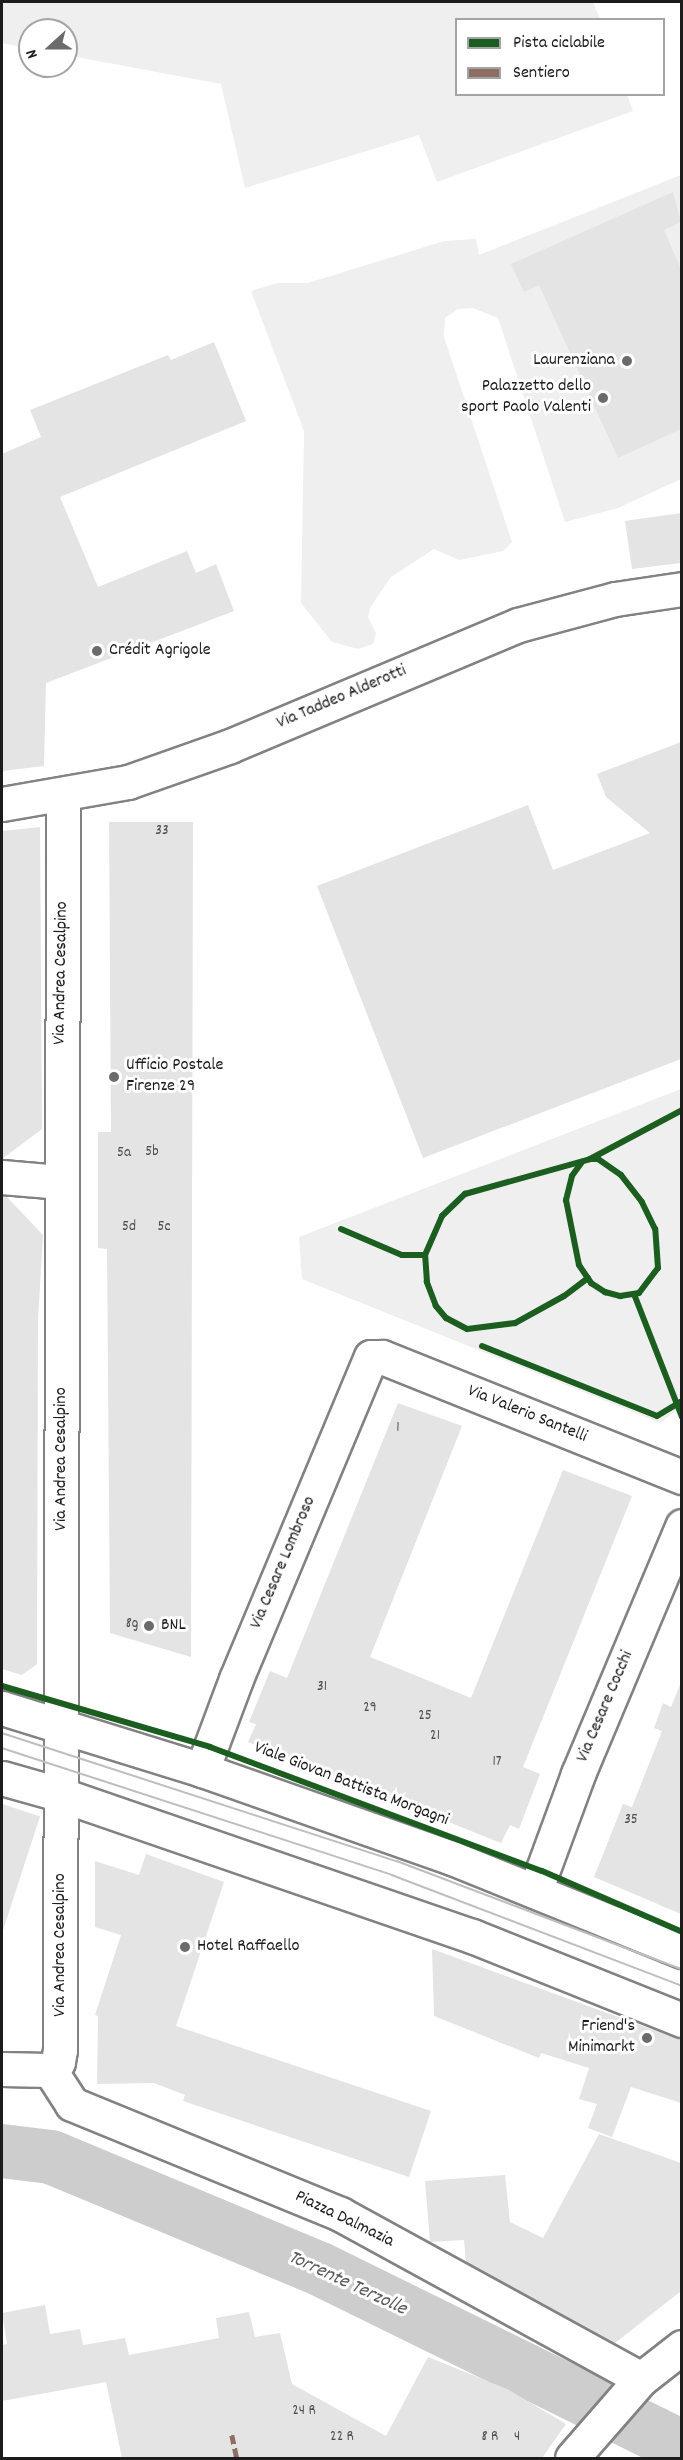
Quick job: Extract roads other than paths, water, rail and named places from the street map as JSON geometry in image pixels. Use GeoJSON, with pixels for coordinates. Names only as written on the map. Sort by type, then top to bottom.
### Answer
{"type":"FeatureCollection","features":[{"type":"Feature","properties":{"kind":"street","name":"Via Taddeo Alderotti"},"geometry":{"type":"LineString","coordinates":[[2,804],[128,782],[230,746],[518,625],[615,599],[681,589]]}},
{"type":"Feature","properties":{"kind":"street","name":"Via Andrea Cesalpino"},"geometry":{"type":"LineString","coordinates":[[50,2070],[58,2062],[60,2050],[63,1725],[60,1182],[63,795]]}},
{"type":"Feature","properties":{"kind":"street"},"geometry":{"type":"LineString","coordinates":[[2,1177],[60,1182]]}},
{"type":"Feature","properties":{"kind":"street","name":"Via Valerio Santelli"},"geometry":{"type":"LineString","coordinates":[[371,1358],[382,1358],[681,1477]]}},
{"type":"Feature","properties":{"kind":"street","name":"Via Cesare Lombroso"},"geometry":{"type":"LineString","coordinates":[[202,1770],[248,1650],[371,1358]]}},
{"type":"Feature","properties":{"kind":"street","name":"Via Cesare Cocchi"},"geometry":{"type":"LineString","coordinates":[[535,1891],[578,1774],[681,1526]]}},
{"type":"Feature","properties":{"kind":"street","name":"Viale Giovan Battista Morgagni"},"geometry":{"type":"LineString","coordinates":[[2,1708],[63,1725],[202,1770],[535,1891],[681,1951]]}},
{"type":"Feature","properties":{"kind":"street"},"geometry":{"type":"LineString","coordinates":[[2,1778],[62,1795],[472,1936],[681,2020]]}},
{"type":"Feature","properties":{"kind":"street"},"geometry":{"type":"LineString","coordinates":[[2,2069],[38,2073],[50,2070]]}},
{"type":"Feature","properties":{"kind":"street","name":"Piazza Dalmazia"},"geometry":{"type":"LineString","coordinates":[[50,2070],[72,2104],[340,2214],[636,2384]]}},
{"type":"Feature","properties":{"kind":"street"},"geometry":{"type":"LineString","coordinates":[[572,2458],[636,2384],[681,2347]]}},
{"type":"Feature","properties":{"kind":"waterway","name":"Torrente Terzolle"},"geometry":{"type":"LineString","coordinates":[[2,2151],[51,2157],[320,2269],[682,2447]]}},
{"type":"Feature","properties":{"kind":"tram line"},"geometry":{"type":"LineString","coordinates":[[2,1733],[397,1861],[682,1969]]}},
{"type":"Feature","properties":{"kind":"tram line"},"geometry":{"type":"LineString","coordinates":[[2,1748],[392,1875],[682,1986]]}},
{"type":"Feature","properties":{"kind":"place","name":"Laurenziana"},"geometry":{"type":"Point","coordinates":[627,361]}},
{"type":"Feature","properties":{"kind":"place","name":"Palazzetto dello sport Paolo Valenti"},"geometry":{"type":"Point","coordinates":[603,398]}},
{"type":"Feature","properties":{"kind":"place","name":"Crédit Agrigole"},"geometry":{"type":"Point","coordinates":[97,651]}},
{"type":"Feature","properties":{"kind":"place","name":"Ufficio Postale Firenze 29"},"geometry":{"type":"Point","coordinates":[114,1077]}},
{"type":"Feature","properties":{"kind":"place","name":"BNL"},"geometry":{"type":"Point","coordinates":[149,1626]}},
{"type":"Feature","properties":{"kind":"place","name":"Hotel Raffaello"},"geometry":{"type":"Point","coordinates":[185,1947]}},
{"type":"Feature","properties":{"kind":"place","name":"Friend's Minimarkt"},"geometry":{"type":"Point","coordinates":[647,2038]}}]}
